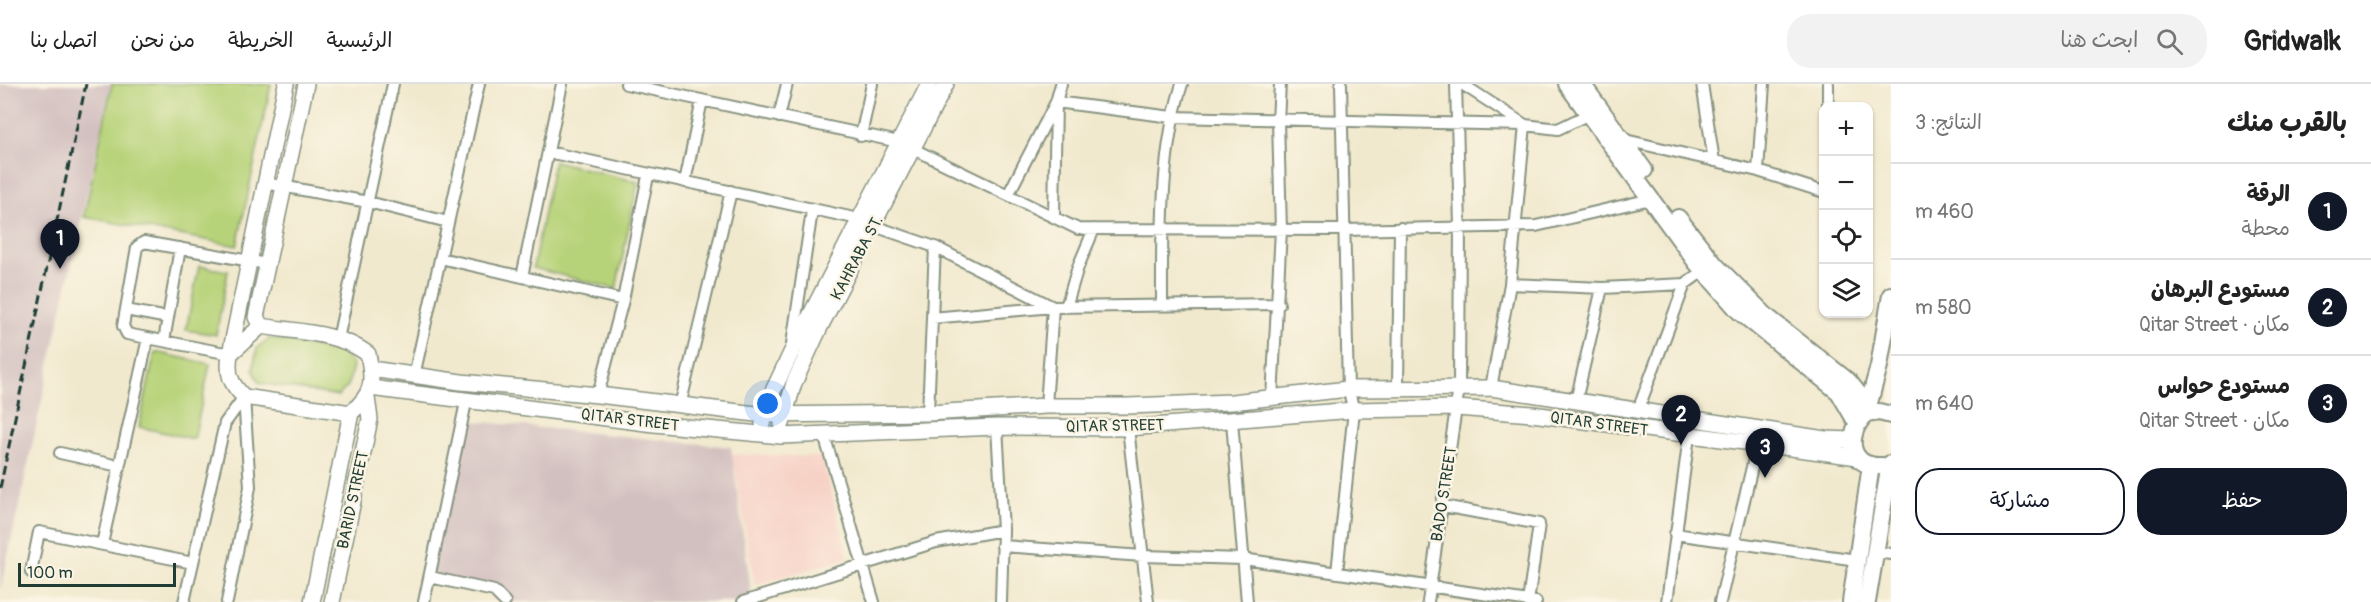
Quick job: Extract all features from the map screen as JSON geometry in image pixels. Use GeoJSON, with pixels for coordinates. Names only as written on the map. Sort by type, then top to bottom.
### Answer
{"type":"FeatureCollection","features":[{"type":"Feature","properties":{"kind":"main road"},"geometry":{"type":"LineString","coordinates":[[286,84],[230,354],[228,369],[232,385],[244,397],[351,413],[369,393]]}},
{"type":"Feature","properties":{"kind":"main road"},"geometry":{"type":"LineString","coordinates":[[261,326],[256,317],[306,84]]}},
{"type":"Feature","properties":{"kind":"main road","name":"KAHRABA ST."},"geometry":{"type":"LineString","coordinates":[[781,436],[783,414],[794,383],[874,226],[929,84]]}},
{"type":"Feature","properties":{"kind":"main road","name":"KAHRABA ST."},"geometry":{"type":"LineString","coordinates":[[762,434],[764,415],[791,353],[859,219],[946,84]]}},
{"type":"Feature","properties":{"kind":"main road"},"geometry":{"type":"LineString","coordinates":[[1579,84],[1589,114],[1703,271],[1739,311],[1839,393],[1862,418]]}},
{"type":"Feature","properties":{"kind":"main road"},"geometry":{"type":"LineString","coordinates":[[1579,84],[1715,265],[1767,318],[1849,382],[1860,396],[1862,418]]}},
{"type":"Feature","properties":{"kind":"main road"},"geometry":{"type":"LineString","coordinates":[[1851,602],[1857,560],[1865,461],[1852,440],[1862,418],[1879,366],[1891,294]]}},
{"type":"Feature","properties":{"kind":"main road"},"geometry":{"type":"LineString","coordinates":[[230,354],[261,326]]}},
{"type":"Feature","properties":{"kind":"main road"},"geometry":{"type":"LineString","coordinates":[[261,326],[338,339],[356,345],[368,354],[371,369]]}},
{"type":"Feature","properties":{"kind":"main road","name":"QITAR STREET"},"geometry":{"type":"LineString","coordinates":[[371,369],[414,376],[764,415],[928,413],[1046,406],[1140,406],[1272,399],[1398,387],[1491,388],[1825,439],[1852,440]]}},
{"type":"Feature","properties":{"kind":"main road","name":"BARID STREET"},"geometry":{"type":"LineString","coordinates":[[332,602],[370,418],[371,369]]}},
{"type":"Feature","properties":{"kind":"main road","name":"QITAR STREET"},"geometry":{"type":"LineString","coordinates":[[369,393],[781,436],[997,427],[1128,428],[1354,410],[1457,408],[1532,414],[1865,461]]}},
{"type":"Feature","properties":{"kind":"main road"},"geometry":{"type":"LineString","coordinates":[[580,414],[581,394]]}},
{"type":"Feature","properties":{"kind":"main road"},"geometry":{"type":"LineString","coordinates":[[654,424],[655,403]]}},
{"type":"Feature","properties":{"kind":"main road"},"geometry":{"type":"LineString","coordinates":[[1610,426],[1612,407]]}},
{"type":"Feature","properties":{"kind":"main road"},"geometry":{"type":"LineString","coordinates":[[1862,418],[1879,412],[1891,415]]}},
{"type":"Feature","properties":{"kind":"main road","name":"BARID STREET"},"geometry":{"type":"LineString","coordinates":[[312,602],[351,413]]}},
{"type":"Feature","properties":{"kind":"main road"},"geometry":{"type":"LineString","coordinates":[[1865,461],[1891,464],[1883,553],[1867,602]]}},
{"type":"Feature","properties":{"kind":"street"},"geometry":{"type":"LineString","coordinates":[[338,339],[393,84]]}},
{"type":"Feature","properties":{"kind":"street"},"geometry":{"type":"LineString","coordinates":[[414,376],[479,84]]}},
{"type":"Feature","properties":{"kind":"street"},"geometry":{"type":"LineString","coordinates":[[522,277],[561,84]]}},
{"type":"Feature","properties":{"kind":"street"},"geometry":{"type":"LineString","coordinates":[[626,84],[651,87],[906,146],[1009,193],[1078,229],[1344,230],[1536,226],[1651,199]]}},
{"type":"Feature","properties":{"kind":"street"},"geometry":{"type":"LineString","coordinates":[[779,117],[787,84]]}},
{"type":"Feature","properties":{"kind":"street"},"geometry":{"type":"LineString","coordinates":[[861,136],[872,84]]}},
{"type":"Feature","properties":{"kind":"street"},"geometry":{"type":"LineString","coordinates":[[1009,193],[1056,102],[1061,84]]}},
{"type":"Feature","properties":{"kind":"street"},"geometry":{"type":"LineString","coordinates":[[1162,305],[1162,230],[1172,117],[1182,84]]}},
{"type":"Feature","properties":{"kind":"street"},"geometry":{"type":"LineString","coordinates":[[1272,399],[1279,304],[1281,230],[1278,121],[1280,84]]}},
{"type":"Feature","properties":{"kind":"street"},"geometry":{"type":"LineString","coordinates":[[1337,573],[1354,410],[1348,390],[1341,84]]}},
{"type":"Feature","properties":{"kind":"street"},"geometry":{"type":"LineString","coordinates":[[1462,84],[1525,125]]}},
{"type":"Feature","properties":{"kind":"street","name":"BADO STREET"},"geometry":{"type":"LineString","coordinates":[[1428,602],[1459,387],[1458,123],[1462,84]]}},
{"type":"Feature","properties":{"kind":"street"},"geometry":{"type":"LineString","coordinates":[[1702,84],[1714,161]]}},
{"type":"Feature","properties":{"kind":"street"},"geometry":{"type":"LineString","coordinates":[[1758,171],[1764,84]]}},
{"type":"Feature","properties":{"kind":"street"},"geometry":{"type":"LineString","coordinates":[[1828,84],[1828,102]]}},
{"type":"Feature","properties":{"kind":"street"},"geometry":{"type":"LineString","coordinates":[[685,182],[702,100]]}},
{"type":"Feature","properties":{"kind":"street"},"geometry":{"type":"LineString","coordinates":[[1056,102],[1172,117],[1525,125],[1558,129],[1589,114]]}},
{"type":"Feature","properties":{"kind":"street"},"geometry":{"type":"LineString","coordinates":[[1054,216],[1056,102]]}},
{"type":"Feature","properties":{"kind":"street"},"geometry":{"type":"LineString","coordinates":[[1491,388],[1510,284],[1525,125]]}},
{"type":"Feature","properties":{"kind":"street"},"geometry":{"type":"LineString","coordinates":[[1621,139],[1758,171],[1819,190]]}},
{"type":"Feature","properties":{"kind":"street"},"geometry":{"type":"LineString","coordinates":[[548,152],[648,176],[731,191],[812,211],[859,219],[935,247],[1053,307]]}},
{"type":"Feature","properties":{"kind":"street"},"geometry":{"type":"LineString","coordinates":[[598,395],[623,300],[648,176]]}},
{"type":"Feature","properties":{"kind":"street"},"geometry":{"type":"LineString","coordinates":[[265,183],[368,202],[448,222]]}},
{"type":"Feature","properties":{"kind":"street"},"geometry":{"type":"LineString","coordinates":[[680,406],[731,191]]}},
{"type":"Feature","properties":{"kind":"street"},"geometry":{"type":"LineString","coordinates":[[791,353],[812,211]]}},
{"type":"Feature","properties":{"kind":"street"},"geometry":{"type":"LineString","coordinates":[[1398,387],[1400,228]]}},
{"type":"Feature","properties":{"kind":"street"},"geometry":{"type":"LineString","coordinates":[[1066,307],[1078,267],[1094,229]]}},
{"type":"Feature","properties":{"kind":"street"},"geometry":{"type":"LineString","coordinates":[[230,354],[127,334],[123,326],[137,247],[144,242],[267,264]]}},
{"type":"Feature","properties":{"kind":"street"},"geometry":{"type":"LineString","coordinates":[[928,413],[935,247]]}},
{"type":"Feature","properties":{"kind":"street"},"geometry":{"type":"LineString","coordinates":[[164,341],[180,248]]}},
{"type":"Feature","properties":{"kind":"street"},"geometry":{"type":"LineString","coordinates":[[440,258],[623,300]]}},
{"type":"Feature","properties":{"kind":"street"},"geometry":{"type":"LineString","coordinates":[[1510,284],[1602,288],[1685,284],[1703,271]]}},
{"type":"Feature","properties":{"kind":"street"},"geometry":{"type":"LineString","coordinates":[[1638,410],[1685,284]]}},
{"type":"Feature","properties":{"kind":"street"},"geometry":{"type":"LineString","coordinates":[[1576,401],[1602,288]]}},
{"type":"Feature","properties":{"kind":"street"},"geometry":{"type":"LineString","coordinates":[[932,318],[1053,307],[1279,304]]}},
{"type":"Feature","properties":{"kind":"street"},"geometry":{"type":"LineString","coordinates":[[1046,406],[1053,307]]}},
{"type":"Feature","properties":{"kind":"street"},"geometry":{"type":"LineString","coordinates":[[126,310],[168,318]]}},
{"type":"Feature","properties":{"kind":"street"},"geometry":{"type":"LineString","coordinates":[[102,544],[148,338]]}},
{"type":"Feature","properties":{"kind":"street"},"geometry":{"type":"LineString","coordinates":[[187,601],[193,563],[225,423],[244,397]]}},
{"type":"Feature","properties":{"kind":"street"},"geometry":{"type":"LineString","coordinates":[[227,602],[250,487],[244,397]]}},
{"type":"Feature","properties":{"kind":"street"},"geometry":{"type":"LineString","coordinates":[[424,602],[466,402]]}},
{"type":"Feature","properties":{"kind":"street"},"geometry":{"type":"LineString","coordinates":[[1232,421],[1247,602]]}},
{"type":"Feature","properties":{"kind":"street"},"geometry":{"type":"LineString","coordinates":[[997,427],[1003,530],[1001,602]]}},
{"type":"Feature","properties":{"kind":"street"},"geometry":{"type":"LineString","coordinates":[[1128,428],[1148,602]]}},
{"type":"Feature","properties":{"kind":"street"},"geometry":{"type":"LineString","coordinates":[[824,435],[874,602]]}},
{"type":"Feature","properties":{"kind":"street"},"geometry":{"type":"LineString","coordinates":[[1667,602],[1689,436]]}},
{"type":"Feature","properties":{"kind":"street"},"geometry":{"type":"LineString","coordinates":[[1720,602],[1757,446]]}},
{"type":"Feature","properties":{"kind":"street"},"geometry":{"type":"LineString","coordinates":[[60,453],[119,466]]}},
{"type":"Feature","properties":{"kind":"street"},"geometry":{"type":"LineString","coordinates":[[1002,546],[1143,556],[1243,559],[1531,602],[1539,524],[1443,506]]}},
{"type":"Feature","properties":{"kind":"street"},"geometry":{"type":"LineString","coordinates":[[743,602],[936,542],[1003,530]]}},
{"type":"Feature","properties":{"kind":"street"},"geometry":{"type":"LineString","coordinates":[[31,572],[39,532],[193,563]]}},
{"type":"Feature","properties":{"kind":"street"},"geometry":{"type":"LineString","coordinates":[[1675,534],[1857,560]]}},
{"type":"Feature","properties":{"kind":"street"},"geometry":{"type":"LineString","coordinates":[[429,577],[494,591],[505,602]]}},
{"type":"Feature","properties":{"kind":"shaded area"},"geometry":{"type":"Polygon","coordinates":[[[0,84],[111,84],[0,592],[0,84]]]}},
{"type":"Feature","properties":{"kind":"shaded area"},"geometry":{"type":"Polygon","coordinates":[[[463,420],[731,447],[752,599],[743,602],[505,602],[494,591],[430,577],[463,420]]]}},
{"type":"Feature","properties":{"kind":"shaded area"},"geometry":{"type":"Polygon","coordinates":[[[732,454],[822,457],[848,558],[755,585],[732,454]]]}},
{"type":"Feature","properties":{"kind":"green space"},"geometry":{"type":"Polygon","coordinates":[[[112,84],[271,84],[237,246],[84,217],[112,84]]]}},
{"type":"Feature","properties":{"kind":"green space"},"geometry":{"type":"Polygon","coordinates":[[[554,161],[638,182],[616,289],[533,268],[554,161]]]}},
{"type":"Feature","properties":{"kind":"green space"},"geometry":{"type":"Polygon","coordinates":[[[199,266],[228,271],[216,335],[186,330],[199,266]]]}},
{"type":"Feature","properties":{"kind":"green space"},"geometry":{"type":"Polygon","coordinates":[[[270,338],[343,352],[353,365],[348,386],[338,396],[260,383],[253,370],[257,348],[270,338]]]}},
{"type":"Feature","properties":{"kind":"green space"},"geometry":{"type":"Polygon","coordinates":[[[155,352],[210,364],[194,439],[139,427],[155,352]]]}},
{"type":"Feature","properties":{"kind":"railway"},"geometry":{"type":"LineString","coordinates":[[0,488],[86,84]]}},
{"type":"Feature","properties":{"kind":"place","name":"الرقة"},"geometry":{"type":"Point","coordinates":[60,269]}},
{"type":"Feature","properties":{"kind":"place","name":"مستودع البرهان"},"geometry":{"type":"Point","coordinates":[1681,445]}},
{"type":"Feature","properties":{"kind":"place","name":"مستودع حواس"},"geometry":{"type":"Point","coordinates":[1765,478]}}]}
